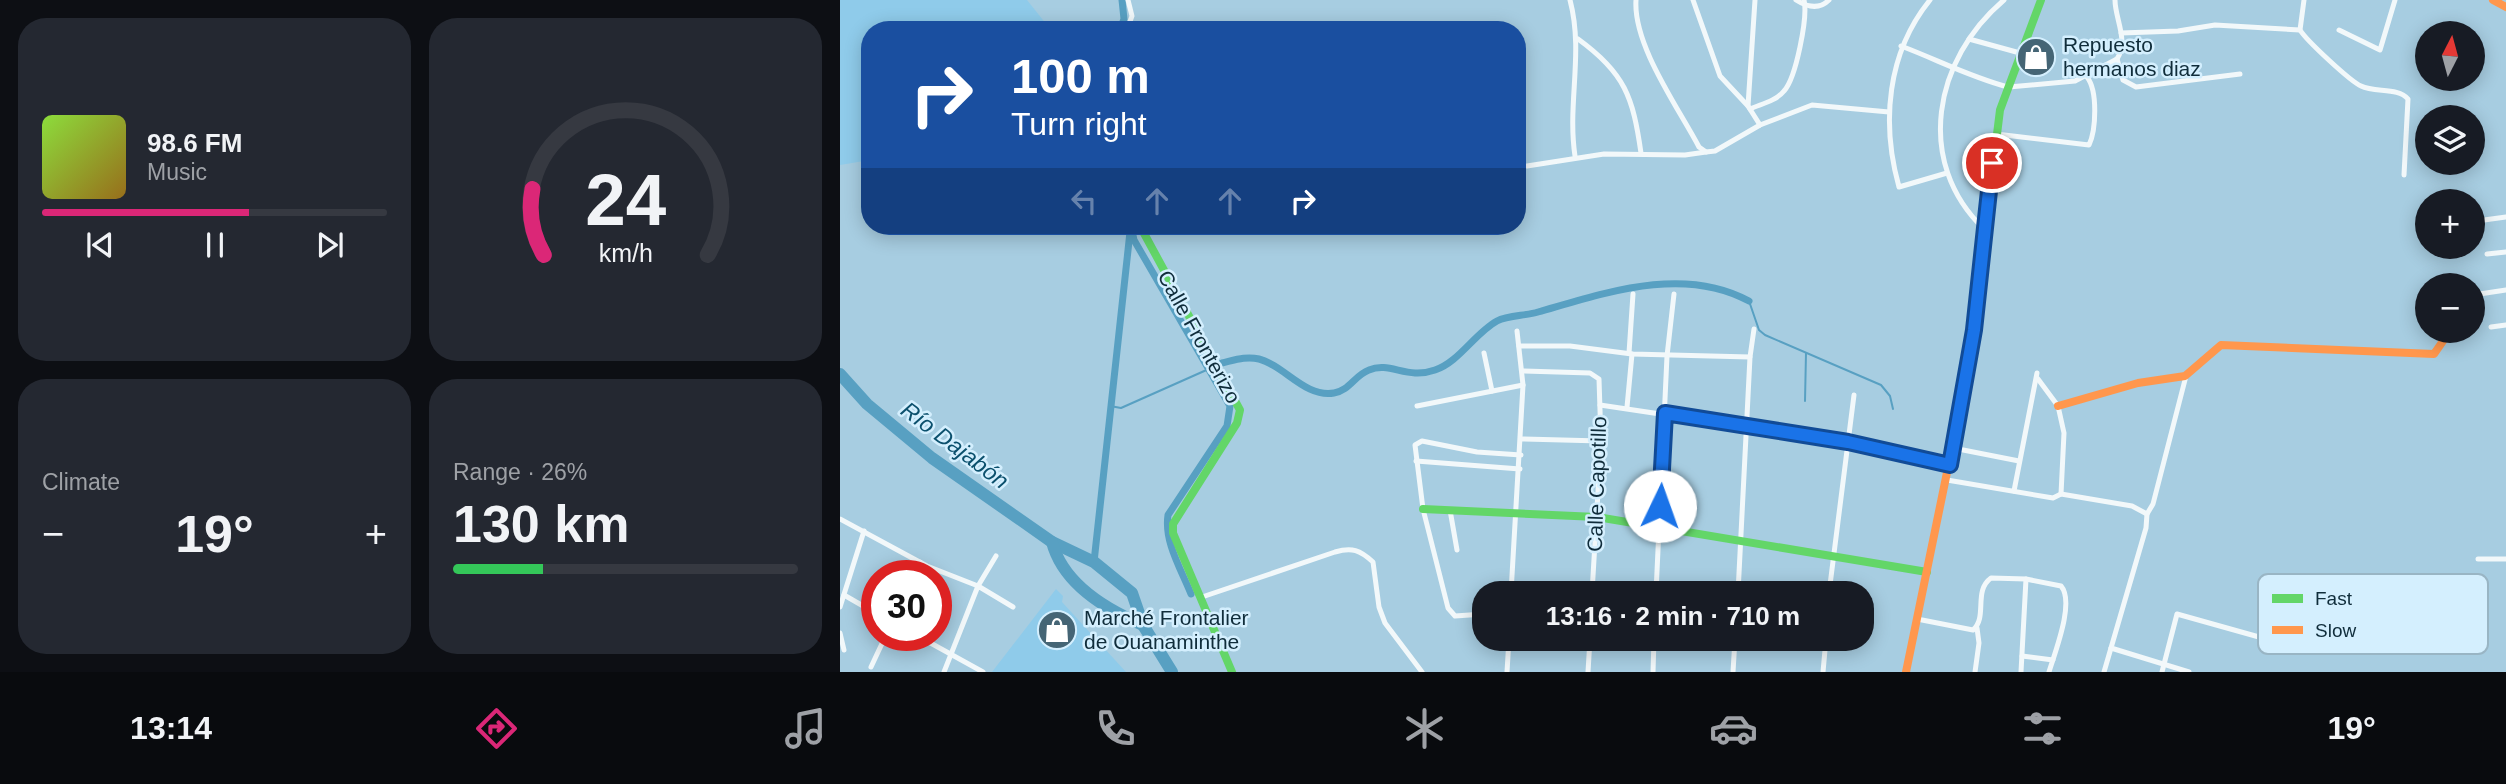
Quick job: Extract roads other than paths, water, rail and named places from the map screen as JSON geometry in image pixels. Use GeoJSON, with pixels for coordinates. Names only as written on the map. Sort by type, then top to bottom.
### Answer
{"type":"FeatureCollection","features":[{"type":"Feature","properties":{"kind":"street"},"geometry":{"type":"LineString","coordinates":[[1128,0],[1131,21]]}},
{"type":"Feature","properties":{"kind":"street"},"geometry":{"type":"LineString","coordinates":[[1570,0],[1578,39],[1571,115],[1575,156]]}},
{"type":"Feature","properties":{"kind":"street"},"geometry":{"type":"LineString","coordinates":[[1636,0],[1638,24],[1649,53],[1699,147],[1706,152]]}},
{"type":"Feature","properties":{"kind":"street"},"geometry":{"type":"LineString","coordinates":[[1693,0],[1720,76],[1749,108],[1760,125]]}},
{"type":"Feature","properties":{"kind":"street"},"geometry":{"type":"LineString","coordinates":[[1749,108],[1755,0]]}},
{"type":"Feature","properties":{"kind":"street"},"geometry":{"type":"LineString","coordinates":[[1796,0],[1819,7],[1829,0]]}},
{"type":"Feature","properties":{"kind":"street"},"geometry":{"type":"LineString","coordinates":[[1930,0],[1902,47],[1888,98],[1893,165],[1899,187],[1947,173]]}},
{"type":"Feature","properties":{"kind":"street"},"geometry":{"type":"LineString","coordinates":[[1984,229],[1957,198],[1947,173],[1940,131],[1942,105],[1951,68],[1969,38],[2004,0]]}},
{"type":"Feature","properties":{"kind":"street"},"geometry":{"type":"LineString","coordinates":[[1906,672],[1950,465],[1974,330],[1996,134],[2007,87],[2041,0]]}},
{"type":"Feature","properties":{"kind":"street"},"geometry":{"type":"LineString","coordinates":[[1902,47],[1973,78],[2007,87],[2050,85],[2087,77],[2117,59],[2121,53],[2121,33],[2115,0]]}},
{"type":"Feature","properties":{"kind":"street"},"geometry":{"type":"LineString","coordinates":[[2300,30],[2304,0]]}},
{"type":"Feature","properties":{"kind":"street"},"geometry":{"type":"LineString","coordinates":[[2339,30],[2380,50],[2395,0]]}},
{"type":"Feature","properties":{"kind":"street"},"geometry":{"type":"LineString","coordinates":[[2493,0],[2506,8]]}},
{"type":"Feature","properties":{"kind":"street"},"geometry":{"type":"LineString","coordinates":[[1749,108],[1777,98],[1787,89],[1806,21],[1804,3]]}},
{"type":"Feature","properties":{"kind":"street"},"geometry":{"type":"LineString","coordinates":[[2121,33],[2178,31],[2215,25],[2300,30],[2350,79],[2371,90],[2398,93],[2408,99],[2404,175]]}},
{"type":"Feature","properties":{"kind":"street"},"geometry":{"type":"LineString","coordinates":[[1969,38],[2020,52]]}},
{"type":"Feature","properties":{"kind":"street"},"geometry":{"type":"LineString","coordinates":[[1578,39],[1611,65],[1621,82],[1636,115],[1641,153]]}},
{"type":"Feature","properties":{"kind":"street"},"geometry":{"type":"LineString","coordinates":[[2117,59],[2123,79],[2136,87],[2240,74]]}},
{"type":"Feature","properties":{"kind":"street"},"geometry":{"type":"LineString","coordinates":[[1996,134],[2089,145],[2093,101],[2091,82],[2087,77]]}},
{"type":"Feature","properties":{"kind":"street"},"geometry":{"type":"LineString","coordinates":[[1527,166],[1575,156],[1641,153],[1685,155],[1714,151],[1760,125],[1812,105],[1889,112]]}},
{"type":"Feature","properties":{"kind":"street"},"geometry":{"type":"LineString","coordinates":[[2485,220],[2506,217]]}},
{"type":"Feature","properties":{"kind":"street","name":"Calle Fronterizo"},"geometry":{"type":"LineString","coordinates":[[1145,235],[1240,410],[1230,436],[1174,524],[1177,550],[1202,597],[1232,672]]}},
{"type":"Feature","properties":{"kind":"street"},"geometry":{"type":"LineString","coordinates":[[2487,254],[2506,252]]}},
{"type":"Feature","properties":{"kind":"street"},"geometry":{"type":"LineString","coordinates":[[2485,293],[2506,290]]}},
{"type":"Feature","properties":{"kind":"street"},"geometry":{"type":"LineString","coordinates":[[1657,581],[1667,356],[1674,294]]}},
{"type":"Feature","properties":{"kind":"street"},"geometry":{"type":"LineString","coordinates":[[1627,407],[1633,295]]}},
{"type":"Feature","properties":{"kind":"street"},"geometry":{"type":"LineString","coordinates":[[2491,327],[2506,325]]}},
{"type":"Feature","properties":{"kind":"street"},"geometry":{"type":"LineString","coordinates":[[1739,581],[1750,357],[1754,329]]}},
{"type":"Feature","properties":{"kind":"street"},"geometry":{"type":"LineString","coordinates":[[1511,581],[1514,514],[1522,439],[1523,371],[1517,331]]}},
{"type":"Feature","properties":{"kind":"street"},"geometry":{"type":"LineString","coordinates":[[2058,406],[2187,373],[2221,345],[2434,354],[2442,343]]}},
{"type":"Feature","properties":{"kind":"street"},"geometry":{"type":"LineString","coordinates":[[1519,346],[1570,346],[1667,356],[1750,357]]}},
{"type":"Feature","properties":{"kind":"street"},"geometry":{"type":"LineString","coordinates":[[1484,353],[1492,391]]}},
{"type":"Feature","properties":{"kind":"street","name":"Calle Capotillo"},"geometry":{"type":"LineString","coordinates":[[1523,371],[1596,375],[1601,441],[1593,581]]}},
{"type":"Feature","properties":{"kind":"street"},"geometry":{"type":"LineString","coordinates":[[2104,672],[2147,528],[2147,514],[2153,504],[2176,423],[2187,373]]}},
{"type":"Feature","properties":{"kind":"street"},"geometry":{"type":"LineString","coordinates":[[2014,491],[2038,376],[2058,406],[2064,433],[2061,494]]}},
{"type":"Feature","properties":{"kind":"street"},"geometry":{"type":"LineString","coordinates":[[1417,406],[1523,385]]}},
{"type":"Feature","properties":{"kind":"street"},"geometry":{"type":"LineString","coordinates":[[1830,581],[1854,394]]}},
{"type":"Feature","properties":{"kind":"street"},"geometry":{"type":"LineString","coordinates":[[1600,405],[1848,442],[1950,465]]}},
{"type":"Feature","properties":{"kind":"street"},"geometry":{"type":"LineString","coordinates":[[1522,439],[1601,441]]}},
{"type":"Feature","properties":{"kind":"street"},"geometry":{"type":"LineString","coordinates":[[1472,616],[1460,617],[1450,613],[1423,509],[1415,445],[1422,441],[1477,452],[1521,455]]}},
{"type":"Feature","properties":{"kind":"street"},"geometry":{"type":"LineString","coordinates":[[1953,448],[2019,461]]}},
{"type":"Feature","properties":{"kind":"street"},"geometry":{"type":"LineString","coordinates":[[1416,461],[1520,469]]}},
{"type":"Feature","properties":{"kind":"street"},"geometry":{"type":"LineString","coordinates":[[1947,480],[2053,498],[2061,494],[2132,506],[2147,514]]}},
{"type":"Feature","properties":{"kind":"street"},"geometry":{"type":"LineString","coordinates":[[1423,509],[1597,517],[1833,554],[1927,572]]}},
{"type":"Feature","properties":{"kind":"street"},"geometry":{"type":"LineString","coordinates":[[1450,510],[1457,550]]}},
{"type":"Feature","properties":{"kind":"street"},"geometry":{"type":"LineString","coordinates":[[840,519],[916,560]]}},
{"type":"Feature","properties":{"kind":"street"},"geometry":{"type":"LineString","coordinates":[[840,607],[864,531]]}},
{"type":"Feature","properties":{"kind":"street"},"geometry":{"type":"LineString","coordinates":[[1202,597],[1335,552],[1349,548],[1360,551],[1373,562],[1379,607],[1385,623],[1422,672]]}},
{"type":"Feature","properties":{"kind":"street"},"geometry":{"type":"LineString","coordinates":[[944,672],[978,586],[996,556]]}},
{"type":"Feature","properties":{"kind":"street"},"geometry":{"type":"LineString","coordinates":[[2478,559],[2506,559]]}},
{"type":"Feature","properties":{"kind":"street"},"geometry":{"type":"LineString","coordinates":[[952,575],[978,586],[1013,607]]}},
{"type":"Feature","properties":{"kind":"street"},"geometry":{"type":"LineString","coordinates":[[1975,672],[1979,643],[1977,628],[1984,583],[1991,578],[2026,579],[2061,586],[2065,590],[2066,612],[2049,672]]}},
{"type":"Feature","properties":{"kind":"street"},"geometry":{"type":"LineString","coordinates":[[2021,672],[2026,579]]}},
{"type":"Feature","properties":{"kind":"street"},"geometry":{"type":"LineString","coordinates":[[844,596],[861,605]]}},
{"type":"Feature","properties":{"kind":"street"},"geometry":{"type":"LineString","coordinates":[[2163,669],[2177,614],[2258,637]]}},
{"type":"Feature","properties":{"kind":"street"},"geometry":{"type":"LineString","coordinates":[[1917,619],[1970,630],[1977,628]]}},
{"type":"Feature","properties":{"kind":"street"},"geometry":{"type":"LineString","coordinates":[[840,633],[844,650]]}},
{"type":"Feature","properties":{"kind":"street"},"geometry":{"type":"LineString","coordinates":[[2111,648],[2163,669],[2189,672]]}},
{"type":"Feature","properties":{"kind":"street"},"geometry":{"type":"LineString","coordinates":[[871,667],[879,651]]}},
{"type":"Feature","properties":{"kind":"street"},"geometry":{"type":"LineString","coordinates":[[945,651],[983,672]]}},
{"type":"Feature","properties":{"kind":"street"},"geometry":{"type":"LineString","coordinates":[[1507,672],[1508,651]]}},
{"type":"Feature","properties":{"kind":"street"},"geometry":{"type":"LineString","coordinates":[[1588,672],[1589,651]]}},
{"type":"Feature","properties":{"kind":"street"},"geometry":{"type":"LineString","coordinates":[[1653,672],[1654,651]]}},
{"type":"Feature","properties":{"kind":"street"},"geometry":{"type":"LineString","coordinates":[[1733,672],[1734,651]]}},
{"type":"Feature","properties":{"kind":"street"},"geometry":{"type":"LineString","coordinates":[[1823,672],[1825,651]]}},
{"type":"Feature","properties":{"kind":"street"},"geometry":{"type":"LineString","coordinates":[[2022,656],[2053,660]]}},
{"type":"Feature","properties":{"kind":"waterway"},"geometry":{"type":"LineString","coordinates":[[1122,0],[1123,21]]}},
{"type":"Feature","properties":{"kind":"waterway"},"geometry":{"type":"LineString","coordinates":[[1094,562],[1130,235]]}},
{"type":"Feature","properties":{"kind":"waterway"},"geometry":{"type":"LineString","coordinates":[[1133,235],[1230,406],[1227,426],[1168,515],[1171,545],[1191,594]]}},
{"type":"Feature","properties":{"kind":"waterway"},"geometry":{"type":"LineString","coordinates":[[1222,363],[1245,358],[1259,359],[1314,391],[1334,393],[1344,389],[1364,372],[1377,368],[1416,373],[1435,370],[1452,361],[1489,326],[1501,319],[1617,291],[1644,286],[1698,285],[1724,290],[1749,301]]}},
{"type":"Feature","properties":{"kind":"waterway"},"geometry":{"type":"LineString","coordinates":[[1749,301],[1759,330],[1765,335],[1881,385],[1890,396],[1893,409]]}},
{"type":"Feature","properties":{"kind":"waterway"},"geometry":{"type":"LineString","coordinates":[[1805,401],[1806,353]]}},
{"type":"Feature","properties":{"kind":"waterway"},"geometry":{"type":"LineString","coordinates":[[1110,406],[1121,408],[1211,368]]}},
{"type":"Feature","properties":{"kind":"waterway","name":"Río Dajabón"},"geometry":{"type":"LineString","coordinates":[[840,374],[867,404],[932,458],[1052,542],[1094,562],[1132,593],[1143,625],[1172,672]]}},
{"type":"Feature","properties":{"kind":"waterway","name":"Río Dajabón"},"geometry":{"type":"LineString","coordinates":[[1052,542],[1066,570],[1087,593],[1100,603],[1143,625]]}},
{"type":"Feature","properties":{"kind":"place","name":"Repuesto hermanos diaz"},"geometry":{"type":"Point","coordinates":[2036,57]}},
{"type":"Feature","properties":{"kind":"place","name":"Marché Frontalier de Ouanaminthe"},"geometry":{"type":"Point","coordinates":[1057,630]}}]}
